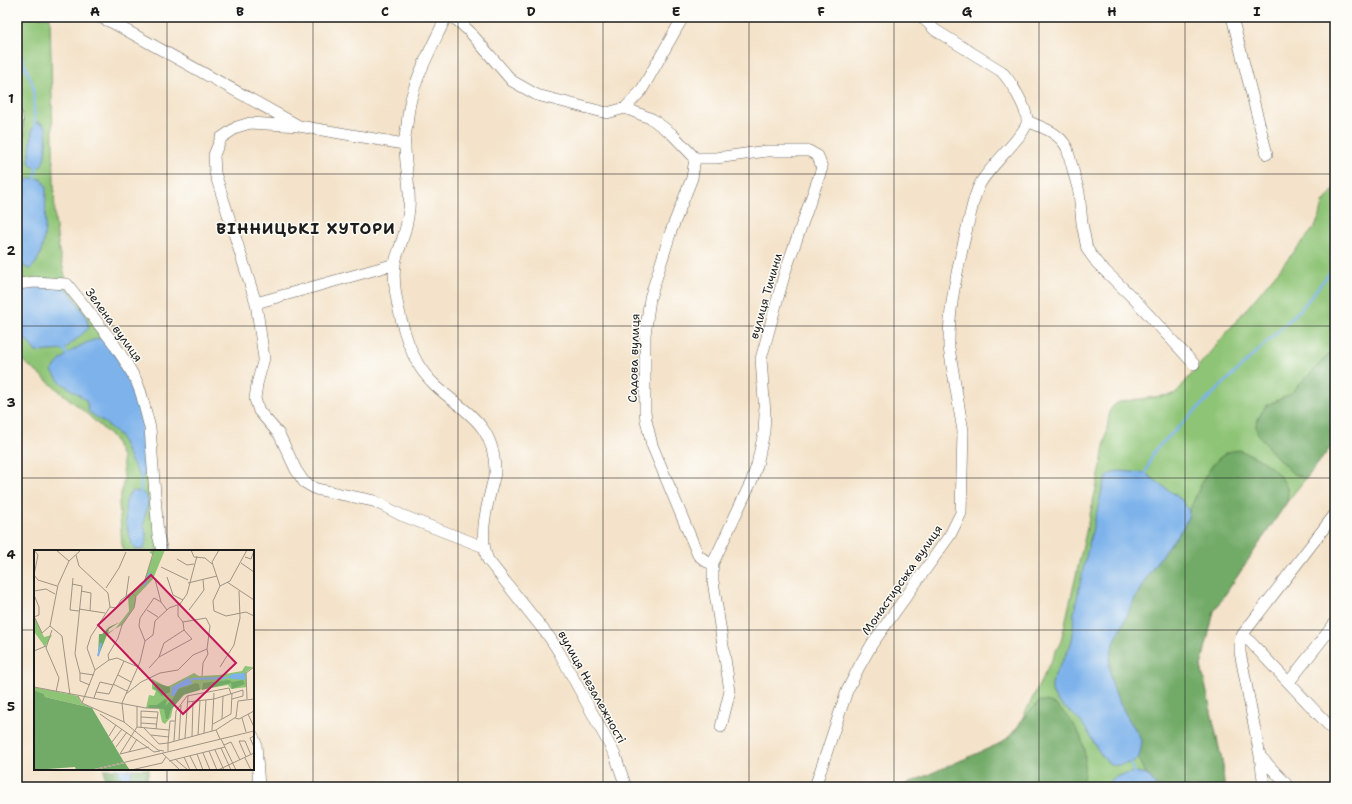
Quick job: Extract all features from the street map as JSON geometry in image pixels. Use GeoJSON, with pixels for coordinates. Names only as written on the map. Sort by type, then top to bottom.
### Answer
{"type":"FeatureCollection","features":[{"type":"Feature","properties":{"kind":"street"},"geometry":{"type":"LineString","coordinates":[[99,17],[113,23],[299,126]]}},
{"type":"Feature","properties":{"kind":"street"},"geometry":{"type":"LineString","coordinates":[[446,17],[414,88],[409,111],[404,144],[410,191],[409,210],[405,233],[395,264],[400,317],[418,364],[438,389],[475,418],[484,430],[490,442],[494,458],[495,473],[484,520],[484,547],[488,560],[550,638],[559,652],[615,755],[626,787]]}},
{"type":"Feature","properties":{"kind":"street"},"geometry":{"type":"LineString","coordinates":[[450,17],[458,21],[469,31],[512,81],[537,96],[607,113],[625,108],[641,91],[683,17]]}},
{"type":"Feature","properties":{"kind":"street"},"geometry":{"type":"LineString","coordinates":[[922,17],[935,30],[1001,71],[1008,80],[1022,105],[1027,121],[1055,133],[1064,142],[1079,192],[1082,224],[1087,249],[1097,263],[1134,299],[1194,364]]}},
{"type":"Feature","properties":{"kind":"street"},"geometry":{"type":"LineString","coordinates":[[1232,17],[1267,154]]}},
{"type":"Feature","properties":{"kind":"street"},"geometry":{"type":"LineString","coordinates":[[625,108],[652,119],[672,134],[695,158]]}},
{"type":"Feature","properties":{"kind":"street"},"geometry":{"type":"LineString","coordinates":[[17,115],[17,154]]}},
{"type":"Feature","properties":{"kind":"street","name":"Монастирська вулиця"},"geometry":{"type":"LineString","coordinates":[[815,787],[847,691],[859,667],[872,644],[950,536],[961,513],[963,430],[949,348],[956,280],[973,202],[979,185],[990,169],[1024,130],[1027,121]]}},
{"type":"Feature","properties":{"kind":"street"},"geometry":{"type":"LineString","coordinates":[[404,144],[299,126],[250,123],[237,126],[221,138],[214,155],[215,173],[256,303],[264,358],[257,384],[255,399],[259,412],[278,434],[296,470],[304,482],[316,489],[374,501],[401,515],[484,547]]}},
{"type":"Feature","properties":{"kind":"street","name":"вулиця Тичини"},"geometry":{"type":"LineString","coordinates":[[695,158],[716,158],[767,151],[809,151],[818,156],[822,168],[785,272],[761,359],[765,414],[764,432],[757,465],[752,480],[713,564]]}},
{"type":"Feature","properties":{"kind":"street","name":"Садова вулиця"},"geometry":{"type":"LineString","coordinates":[[695,158],[692,178],[671,231],[650,298],[645,335],[645,412],[652,445],[698,555],[707,562],[713,564]]}},
{"type":"Feature","properties":{"kind":"street"},"geometry":{"type":"LineString","coordinates":[[256,303],[395,264]]}},
{"type":"Feature","properties":{"kind":"street","name":"Зелена вулиця"},"geometry":{"type":"LineString","coordinates":[[17,284],[35,282],[67,284],[112,341],[131,370],[141,393],[150,428],[158,535],[162,550]]}},
{"type":"Feature","properties":{"kind":"street"},"geometry":{"type":"LineString","coordinates":[[1264,787],[1260,756],[1239,646],[1240,640],[1243,634],[1335,514]]}},
{"type":"Feature","properties":{"kind":"street"},"geometry":{"type":"LineString","coordinates":[[713,564],[713,581],[730,691],[721,727]]}},
{"type":"Feature","properties":{"kind":"street"},"geometry":{"type":"LineString","coordinates":[[1289,682],[1333,630]]}},
{"type":"Feature","properties":{"kind":"street"},"geometry":{"type":"LineString","coordinates":[[1243,634],[1335,732]]}},
{"type":"Feature","properties":{"kind":"street"},"geometry":{"type":"LineString","coordinates":[[254,739],[256,744],[259,787]]}},
{"type":"Feature","properties":{"kind":"street"},"geometry":{"type":"LineString","coordinates":[[1260,756],[1289,787]]}},
{"type":"Feature","properties":{"kind":"green space"},"geometry":{"type":"Polygon","coordinates":[[[17,17],[50,17],[55,220],[59,251],[67,284],[141,393],[162,550],[124,550],[119,503],[124,478],[122,457],[114,439],[86,413],[17,356],[17,17]]]}},
{"type":"Feature","properties":{"kind":"green space"},"geometry":{"type":"Polygon","coordinates":[[[1335,188],[1335,442],[1287,502],[1214,611],[1201,666],[1223,766],[1224,787],[900,787],[994,747],[1008,738],[1019,725],[1061,641],[1100,471],[1110,410],[1119,402],[1176,393],[1314,228],[1320,216],[1323,203],[1335,188]]]}},
{"type":"Feature","properties":{"kind":"green space"},"geometry":{"type":"Polygon","coordinates":[[[1335,348],[1335,442],[1306,479],[1292,473],[1270,450],[1257,432],[1256,424],[1266,406],[1290,394],[1335,348]]]}},
{"type":"Feature","properties":{"kind":"green space"},"geometry":{"type":"Polygon","coordinates":[[[1238,450],[1261,460],[1276,471],[1286,485],[1288,494],[1287,502],[1214,611],[1201,666],[1223,766],[1224,787],[1156,787],[1152,779],[1145,773],[1138,759],[1141,750],[1140,738],[1120,704],[1111,681],[1109,665],[1110,657],[1113,645],[1136,597],[1164,552],[1180,533],[1186,523],[1189,511],[1208,471],[1219,458],[1226,453],[1238,450]]]}},
{"type":"Feature","properties":{"kind":"green space"},"geometry":{"type":"Polygon","coordinates":[[[1040,701],[1051,702],[1056,705],[1072,722],[1082,739],[1085,765],[1082,787],[900,787],[1001,743],[1015,732],[1023,718],[1040,701]]]}},
{"type":"Feature","properties":{"kind":"green space"},"geometry":{"type":"Polygon","coordinates":[[[104,770],[118,770],[123,787],[106,787],[104,770]]]}},
{"type":"Feature","properties":{"kind":"green space"},"geometry":{"type":"Polygon","coordinates":[[[132,770],[149,770],[145,787],[129,787],[132,770]]]}},
{"type":"Feature","properties":{"kind":"water"},"geometry":{"type":"Polygon","coordinates":[[[39,122],[46,129],[46,148],[41,166],[33,167],[29,162],[32,130],[35,123],[39,122]]]}},
{"type":"Feature","properties":{"kind":"water"},"geometry":{"type":"Polygon","coordinates":[[[30,178],[41,179],[46,186],[46,193],[43,245],[36,263],[30,269],[22,264],[20,258],[19,239],[22,188],[24,183],[30,178]]]}},
{"type":"Feature","properties":{"kind":"water"},"geometry":{"type":"Polygon","coordinates":[[[38,286],[60,286],[69,291],[86,316],[89,328],[64,350],[36,352],[20,332],[17,312],[17,295],[24,288],[38,286]]]}},
{"type":"Feature","properties":{"kind":"water"},"geometry":{"type":"Polygon","coordinates":[[[99,338],[105,340],[133,380],[143,418],[149,461],[147,473],[141,478],[130,459],[120,436],[89,412],[86,400],[59,381],[52,371],[56,365],[72,350],[99,338]]]}},
{"type":"Feature","properties":{"kind":"water"},"geometry":{"type":"Polygon","coordinates":[[[1118,471],[1145,473],[1182,500],[1189,511],[1186,523],[1180,533],[1158,561],[1141,588],[1126,616],[1112,649],[1109,665],[1111,681],[1124,711],[1139,735],[1141,744],[1138,759],[1116,765],[1105,760],[1080,721],[1057,701],[1052,691],[1052,684],[1072,640],[1077,597],[1103,486],[1108,476],[1118,471]]]}},
{"type":"Feature","properties":{"kind":"water"},"geometry":{"type":"Polygon","coordinates":[[[133,491],[141,492],[145,495],[148,503],[144,524],[147,540],[144,549],[138,550],[133,547],[127,526],[125,509],[128,496],[133,491]]]}},
{"type":"Feature","properties":{"kind":"water"},"geometry":{"type":"Polygon","coordinates":[[[118,770],[132,770],[129,787],[123,787],[118,770]]]}},
{"type":"Feature","properties":{"kind":"water"},"geometry":{"type":"Polygon","coordinates":[[[1135,772],[1148,776],[1156,787],[1106,787],[1114,778],[1135,772]]]}},
{"type":"Feature","properties":{"kind":"waterway"},"geometry":{"type":"LineString","coordinates":[[17,46],[33,85],[35,125]]}},
{"type":"Feature","properties":{"kind":"waterway"},"geometry":{"type":"LineString","coordinates":[[35,181],[37,164]]}},
{"type":"Feature","properties":{"kind":"waterway"},"geometry":{"type":"LineString","coordinates":[[1145,475],[1153,453],[1159,446],[1301,309],[1335,266]]}},
{"type":"Feature","properties":{"kind":"waterway"},"geometry":{"type":"LineString","coordinates":[[63,348],[69,357]]}},
{"type":"Feature","properties":{"kind":"waterway"},"geometry":{"type":"LineString","coordinates":[[141,476],[141,495]]}},
{"type":"Feature","properties":{"kind":"waterway"},"geometry":{"type":"LineString","coordinates":[[1130,761],[1136,775]]}},
{"type":"Feature","properties":{"kind":"district","name":"ВІННИЦЬКІ ХУТОРИ"},"geometry":{"type":"Point","coordinates":[306,228]}}]}
